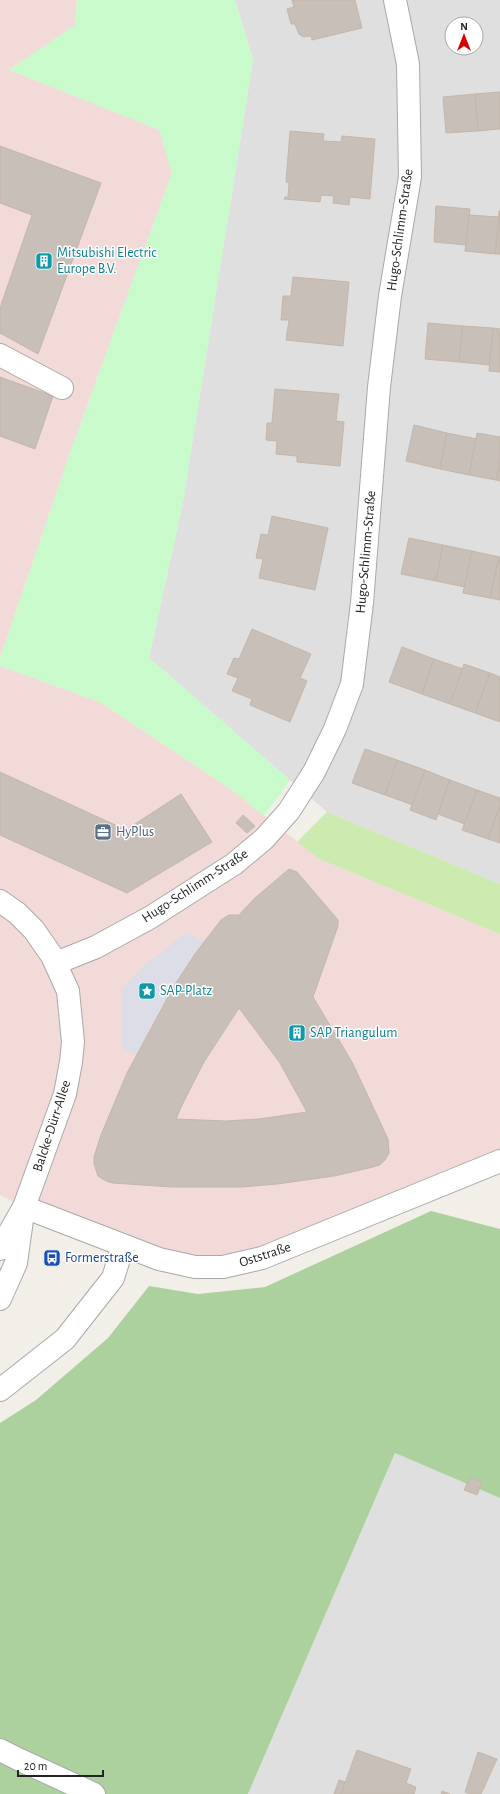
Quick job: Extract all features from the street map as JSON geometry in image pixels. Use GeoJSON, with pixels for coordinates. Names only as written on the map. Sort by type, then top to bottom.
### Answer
{"type":"FeatureCollection","features":[{"type":"Feature","properties":{"kind":"street","name":"Hugo-Schlimm-Straße"},"geometry":{"type":"LineString","coordinates":[[56,963],[96,947],[151,917],[234,864],[264,839],[289,811],[314,772],[335,729],[352,684],[362,603],[379,388],[390,296],[410,177],[408,64],[395,0]]}},
{"type":"Feature","properties":{"kind":"street"},"geometry":{"type":"LineString","coordinates":[[0,355],[62,388]]}},
{"type":"Feature","properties":{"kind":"street","name":"Balcke-Dürr-Allee"},"geometry":{"type":"LineString","coordinates":[[0,901],[34,930],[56,963],[68,991],[72,1042],[71,1062],[65,1094],[24,1207],[0,1249]]}},
{"type":"Feature","properties":{"kind":"street","name":"Oststraße"},"geometry":{"type":"LineString","coordinates":[[24,1207],[159,1259],[195,1267],[223,1268],[262,1258],[500,1161]]}},
{"type":"Feature","properties":{"kind":"street","name":"Balcke-Dürr-Allee"},"geometry":{"type":"LineString","coordinates":[[0,1299],[16,1263],[24,1207]]}},
{"type":"Feature","properties":{"kind":"street"},"geometry":{"type":"LineString","coordinates":[[0,1390],[65,1338],[113,1278],[123,1246]]}},
{"type":"Feature","properties":{"kind":"street"},"geometry":{"type":"LineString","coordinates":[[0,1750],[94,1794]]}},
{"type":"Feature","properties":{"kind":"shaded area"},"geometry":{"type":"Polygon","coordinates":[[[0,0],[77,0],[75,25],[9,70],[160,130],[172,173],[71,450],[0,658],[0,0]]]}},
{"type":"Feature","properties":{"kind":"shaded area"},"geometry":{"type":"Polygon","coordinates":[[[235,0],[500,0],[500,884],[327,812],[149,658],[183,502],[253,60],[235,0]]]}},
{"type":"Feature","properties":{"kind":"shaded area"},"geometry":{"type":"Polygon","coordinates":[[[0,666],[100,702],[232,790],[319,859],[500,934],[500,1161],[223,1267],[24,1207],[0,1195],[0,666]]]}},
{"type":"Feature","properties":{"kind":"shaded area","name":"SAP-Platz"},"geometry":{"type":"Polygon","coordinates":[[[188,932],[204,942],[174,986],[136,1055],[121,1048],[121,994],[123,988],[145,964],[188,932]]]}},
{"type":"Feature","properties":{"kind":"shaded area"},"geometry":{"type":"Polygon","coordinates":[[[395,1453],[500,1498],[500,1794],[248,1794],[395,1453]]]}},
{"type":"Feature","properties":{"kind":"green space"},"geometry":{"type":"Polygon","coordinates":[[[77,0],[235,0],[253,60],[183,502],[149,658],[290,780],[264,816],[232,790],[100,702],[0,666],[0,658],[71,450],[172,173],[159,130],[9,70],[75,25],[77,0]]]}},
{"type":"Feature","properties":{"kind":"green space"},"geometry":{"type":"Polygon","coordinates":[[[327,812],[500,884],[500,934],[319,859],[297,842],[327,812]]]}},
{"type":"Feature","properties":{"kind":"green space"},"geometry":{"type":"Polygon","coordinates":[[[431,1211],[500,1229],[500,1498],[395,1453],[248,1794],[0,1794],[0,1423],[36,1400],[108,1338],[149,1286],[198,1294],[265,1287],[431,1211]]]}},
{"type":"Feature","properties":{"kind":"building"},"geometry":{"type":"Polygon","coordinates":[[[292,0],[355,0],[362,28],[312,40],[311,36],[303,37],[299,34],[295,24],[291,24],[287,9],[294,7],[292,0]]]}},
{"type":"Feature","properties":{"kind":"building"},"geometry":{"type":"Polygon","coordinates":[[[500,92],[500,129],[478,131],[475,94],[500,92]]]}},
{"type":"Feature","properties":{"kind":"building"},"geometry":{"type":"Polygon","coordinates":[[[475,94],[478,131],[446,133],[443,97],[475,94]]]}},
{"type":"Feature","properties":{"kind":"building"},"geometry":{"type":"Polygon","coordinates":[[[290,131],[324,134],[323,141],[341,142],[342,136],[375,139],[370,199],[350,197],[349,205],[333,203],[334,196],[321,195],[320,202],[284,199],[285,197],[288,197],[289,183],[286,182],[290,131]]]}},
{"type":"Feature","properties":{"kind":"building","name":"Mitsubishi Electric Europe B.V."},"geometry":{"type":"Polygon","coordinates":[[[0,146],[101,183],[38,354],[0,333],[0,308],[32,215],[0,203],[0,146]]]}},
{"type":"Feature","properties":{"kind":"building"},"geometry":{"type":"Polygon","coordinates":[[[436,206],[470,209],[466,245],[434,242],[436,206]]]}},
{"type":"Feature","properties":{"kind":"building"},"geometry":{"type":"Polygon","coordinates":[[[499,211],[500,254],[495,254],[499,211]]]}},
{"type":"Feature","properties":{"kind":"building"},"geometry":{"type":"Polygon","coordinates":[[[469,215],[499,217],[495,254],[465,251],[469,215]]]}},
{"type":"Feature","properties":{"kind":"building"},"geometry":{"type":"Polygon","coordinates":[[[293,277],[349,282],[343,346],[286,340],[289,320],[281,320],[283,296],[291,296],[293,277]]]}},
{"type":"Feature","properties":{"kind":"building"},"geometry":{"type":"Polygon","coordinates":[[[428,323],[463,326],[459,362],[425,359],[428,323]]]}},
{"type":"Feature","properties":{"kind":"building"},"geometry":{"type":"Polygon","coordinates":[[[463,326],[493,328],[489,365],[459,362],[463,326]]]}},
{"type":"Feature","properties":{"kind":"building"},"geometry":{"type":"Polygon","coordinates":[[[493,328],[500,329],[500,372],[489,371],[493,328]]]}},
{"type":"Feature","properties":{"kind":"building"},"geometry":{"type":"Polygon","coordinates":[[[0,377],[53,396],[35,449],[0,436],[0,377]]]}},
{"type":"Feature","properties":{"kind":"building"},"geometry":{"type":"Polygon","coordinates":[[[275,389],[339,394],[336,421],[344,422],[340,466],[297,462],[297,456],[276,454],[277,441],[266,440],[267,423],[272,423],[275,389]]]}},
{"type":"Feature","properties":{"kind":"building"},"geometry":{"type":"Polygon","coordinates":[[[414,425],[447,433],[440,469],[406,461],[414,425]]]}},
{"type":"Feature","properties":{"kind":"building"},"geometry":{"type":"Polygon","coordinates":[[[447,433],[477,439],[469,475],[440,469],[447,433]]]}},
{"type":"Feature","properties":{"kind":"building"},"geometry":{"type":"Polygon","coordinates":[[[477,433],[500,437],[500,459],[496,480],[469,475],[477,433]]]}},
{"type":"Feature","properties":{"kind":"building"},"geometry":{"type":"Polygon","coordinates":[[[500,459],[500,481],[496,480],[500,459]]]}},
{"type":"Feature","properties":{"kind":"building"},"geometry":{"type":"Polygon","coordinates":[[[272,516],[328,528],[315,590],[259,578],[263,559],[256,558],[261,534],[268,535],[272,516]]]}},
{"type":"Feature","properties":{"kind":"building"},"geometry":{"type":"Polygon","coordinates":[[[409,538],[443,545],[436,581],[401,574],[409,538]]]}},
{"type":"Feature","properties":{"kind":"building"},"geometry":{"type":"Polygon","coordinates":[[[443,545],[472,551],[465,587],[436,581],[443,545]]]}},
{"type":"Feature","properties":{"kind":"building"},"geometry":{"type":"Polygon","coordinates":[[[472,551],[499,557],[490,598],[463,593],[472,551]]]}},
{"type":"Feature","properties":{"kind":"building"},"geometry":{"type":"Polygon","coordinates":[[[500,557],[500,600],[490,598],[500,557]]]}},
{"type":"Feature","properties":{"kind":"building"},"geometry":{"type":"Polygon","coordinates":[[[252,629],[311,654],[300,678],[307,681],[290,722],[250,705],[252,699],[232,691],[238,678],[227,674],[234,658],[239,659],[252,629]]]}},
{"type":"Feature","properties":{"kind":"building"},"geometry":{"type":"Polygon","coordinates":[[[402,647],[434,659],[422,694],[389,682],[402,647]]]}},
{"type":"Feature","properties":{"kind":"building"},"geometry":{"type":"Polygon","coordinates":[[[434,659],[463,669],[450,704],[422,694],[434,659]]]}},
{"type":"Feature","properties":{"kind":"building"},"geometry":{"type":"Polygon","coordinates":[[[464,664],[490,673],[475,713],[450,704],[464,664]]]}},
{"type":"Feature","properties":{"kind":"building"},"geometry":{"type":"Polygon","coordinates":[[[490,673],[500,677],[500,722],[475,713],[490,673]]]}},
{"type":"Feature","properties":{"kind":"building"},"geometry":{"type":"Polygon","coordinates":[[[365,749],[397,760],[385,795],[352,783],[365,749]]]}},
{"type":"Feature","properties":{"kind":"building"},"geometry":{"type":"Polygon","coordinates":[[[397,760],[425,770],[413,805],[385,795],[397,760]]]}},
{"type":"Feature","properties":{"kind":"building"},"geometry":{"type":"Polygon","coordinates":[[[425,770],[450,780],[436,820],[410,810],[425,770]]]}},
{"type":"Feature","properties":{"kind":"building","name":"HyPlus"},"geometry":{"type":"Polygon","coordinates":[[[0,772],[126,830],[181,794],[212,842],[127,893],[0,835],[0,772]]]}},
{"type":"Feature","properties":{"kind":"building"},"geometry":{"type":"Polygon","coordinates":[[[450,780],[477,790],[465,824],[438,814],[450,780]]]}},
{"type":"Feature","properties":{"kind":"building"},"geometry":{"type":"Polygon","coordinates":[[[477,790],[500,798],[500,806],[488,839],[462,830],[477,790]]]}},
{"type":"Feature","properties":{"kind":"building"},"geometry":{"type":"Polygon","coordinates":[[[500,806],[500,843],[488,839],[500,806]]]}},
{"type":"Feature","properties":{"kind":"building"},"geometry":{"type":"Polygon","coordinates":[[[243,815],[255,826],[247,833],[236,823],[243,815]]]}},
{"type":"Feature","properties":{"kind":"building","name":"SAP Triangulum"},"geometry":{"type":"Polygon","coordinates":[[[289,869],[297,872],[338,920],[338,926],[313,997],[352,1062],[388,1139],[389,1153],[380,1165],[334,1176],[277,1184],[242,1187],[172,1187],[113,1183],[106,1181],[98,1176],[94,1164],[94,1157],[101,1135],[127,1073],[174,986],[195,954],[221,920],[229,915],[239,915],[255,898],[289,869]],[[239,1008],[204,1062],[176,1119],[226,1121],[259,1119],[307,1112],[280,1063],[239,1008]]]}},
{"type":"Feature","properties":{"kind":"building"},"geometry":{"type":"Polygon","coordinates":[[[470,1477],[482,1482],[477,1495],[464,1490],[470,1477]]]}},
{"type":"Feature","properties":{"kind":"building"},"geometry":{"type":"Polygon","coordinates":[[[357,1750],[411,1769],[406,1783],[416,1787],[414,1794],[341,1794],[357,1750]]]}},
{"type":"Feature","properties":{"kind":"building"},"geometry":{"type":"Polygon","coordinates":[[[478,1752],[497,1759],[481,1794],[470,1794],[465,1792],[478,1752]]]}},
{"type":"Feature","properties":{"kind":"building"},"geometry":{"type":"Polygon","coordinates":[[[339,1780],[345,1782],[341,1794],[334,1794],[339,1780]]]}},
{"type":"Feature","properties":{"kind":"building"},"geometry":{"type":"Polygon","coordinates":[[[442,1791],[450,1794],[441,1794],[442,1791]]]}},
{"type":"Feature","properties":{"kind":"place","name":"Mitsubishi Electric Europe B.V."},"geometry":{"type":"Point","coordinates":[44,261]}},
{"type":"Feature","properties":{"kind":"place","name":"HyPlus"},"geometry":{"type":"Point","coordinates":[103,832]}},
{"type":"Feature","properties":{"kind":"place","name":"SAP-Platz"},"geometry":{"type":"Point","coordinates":[147,991]}},
{"type":"Feature","properties":{"kind":"place","name":"SAP Triangulum"},"geometry":{"type":"Point","coordinates":[297,1033]}},
{"type":"Feature","properties":{"kind":"place","name":"Formerstraße"},"geometry":{"type":"Point","coordinates":[52,1258]}}]}
